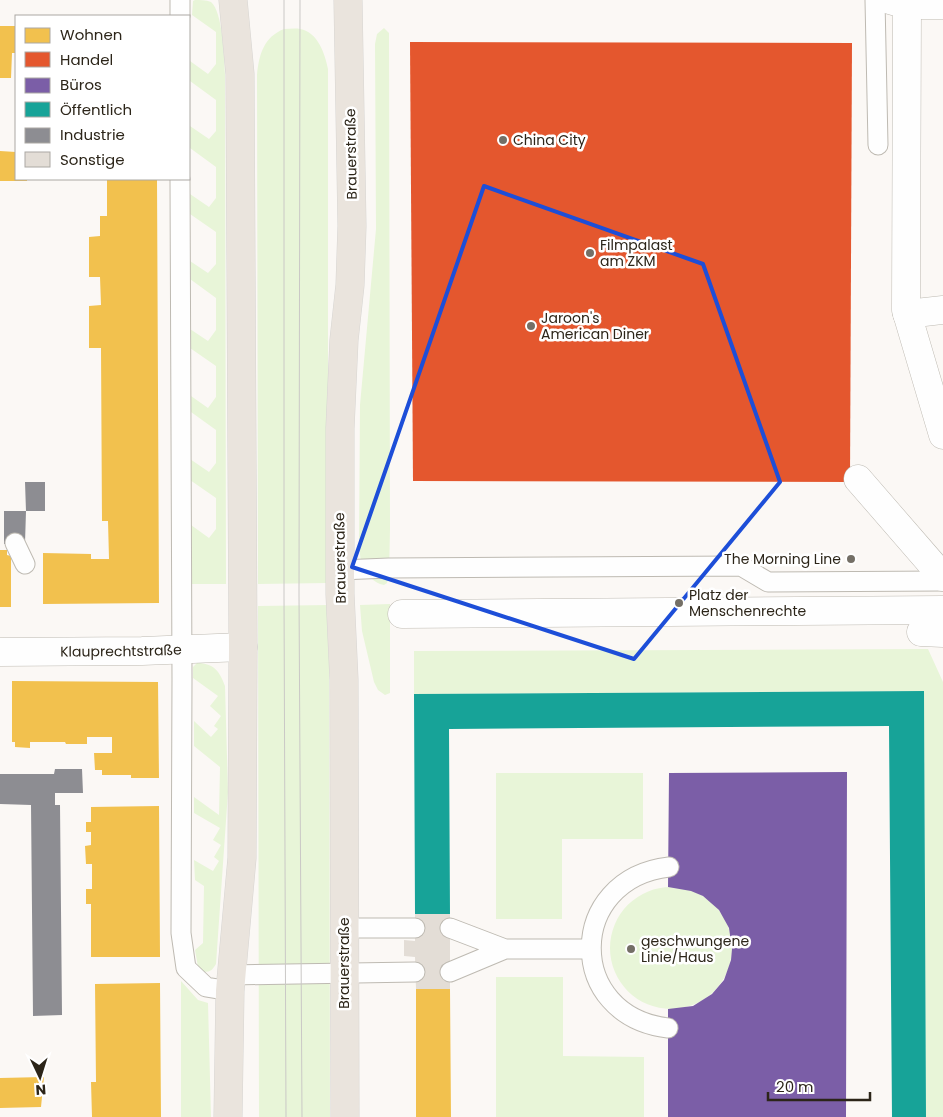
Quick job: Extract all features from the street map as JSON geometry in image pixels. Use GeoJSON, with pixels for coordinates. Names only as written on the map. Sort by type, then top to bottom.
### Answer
{"type":"FeatureCollection","features":[{"type":"Feature","properties":{"kind":"main road"},"geometry":{"type":"LineString","coordinates":[[228,1117],[230,983],[236,938],[242,858],[243,647],[240,74],[233,0]]}},
{"type":"Feature","properties":{"kind":"main road","name":"Brauerstraße"},"geometry":{"type":"LineString","coordinates":[[345,1117],[344,680],[340,570],[340,409],[344,340],[350,285],[352,226],[348,0]]}},
{"type":"Feature","properties":{"kind":"street"},"geometry":{"type":"LineString","coordinates":[[943,5],[898,3],[907,314],[943,435]]}},
{"type":"Feature","properties":{"kind":"street"},"geometry":{"type":"LineString","coordinates":[[907,314],[943,310]]}},
{"type":"Feature","properties":{"kind":"street"},"geometry":{"type":"LineString","coordinates":[[858,479],[943,577]]}},
{"type":"Feature","properties":{"kind":"street"},"geometry":{"type":"LineString","coordinates":[[402,614],[943,610]]}},
{"type":"Feature","properties":{"kind":"street","name":"Klauprechtstraße"},"geometry":{"type":"LineString","coordinates":[[0,652],[142,652],[243,647]]}},
{"type":"Feature","properties":{"kind":"lane"},"geometry":{"type":"LineString","coordinates":[[180,0],[180,15]]}},
{"type":"Feature","properties":{"kind":"lane"},"geometry":{"type":"LineString","coordinates":[[875,0],[878,145]]}},
{"type":"Feature","properties":{"kind":"lane"},"geometry":{"type":"LineString","coordinates":[[180,180],[181,933],[186,968],[206,988],[230,983],[344,973],[415,972]]}},
{"type":"Feature","properties":{"kind":"lane"},"geometry":{"type":"LineString","coordinates":[[15,543],[26,564]]}},
{"type":"Feature","properties":{"kind":"lane"},"geometry":{"type":"LineString","coordinates":[[340,570],[389,568],[741,566],[768,582],[943,581]]}},
{"type":"Feature","properties":{"kind":"lane"},"geometry":{"type":"LineString","coordinates":[[668,867],[656,868],[625,881],[609,897],[594,926],[591,949],[597,978],[613,1003],[637,1021],[656,1027],[668,1028]]}},
{"type":"Feature","properties":{"kind":"lane"},"geometry":{"type":"LineString","coordinates":[[344,928],[415,928]]}},
{"type":"Feature","properties":{"kind":"lane"},"geometry":{"type":"LineString","coordinates":[[450,928],[505,949],[591,949]]}},
{"type":"Feature","properties":{"kind":"lane"},"geometry":{"type":"LineString","coordinates":[[450,972],[505,949]]}},
{"type":"Feature","properties":{"kind":"highlighted area"},"geometry":{"type":"Polygon","coordinates":[[[484,186],[703,264],[780,482],[634,659],[352,567],[484,186]]]}},
{"type":"Feature","properties":{"kind":"green space"},"geometry":{"type":"Polygon","coordinates":[[[193,1],[211,2],[215,7],[222,36],[225,74],[226,584],[191,584],[191,525],[209,538],[216,529],[216,498],[190,480],[190,459],[209,472],[216,463],[216,430],[191,412],[191,396],[208,408],[216,397],[216,366],[190,348],[190,329],[208,341],[216,330],[216,298],[190,279],[190,261],[208,273],[216,264],[216,232],[190,214],[190,194],[209,207],[216,198],[216,167],[190,148],[190,126],[209,139],[216,131],[216,100],[190,81],[190,61],[208,74],[216,64],[216,32],[192,15],[193,1]]]}},
{"type":"Feature","properties":{"kind":"green space"},"geometry":{"type":"Polygon","coordinates":[[[384,28],[389,33],[390,529],[389,576],[387,583],[384,585],[373,580],[365,571],[361,563],[359,546],[360,405],[376,229],[375,44],[377,34],[384,28]]]}},
{"type":"Feature","properties":{"kind":"green space"},"geometry":{"type":"Polygon","coordinates":[[[284,29],[300,29],[312,34],[320,44],[328,69],[328,583],[258,584],[257,75],[259,60],[264,47],[277,32],[284,29]]]}},
{"type":"Feature","properties":{"kind":"green space"},"geometry":{"type":"Polygon","coordinates":[[[390,604],[390,693],[385,695],[378,690],[374,682],[362,631],[360,605],[390,604]]]}},
{"type":"Feature","properties":{"kind":"green space"},"geometry":{"type":"Polygon","coordinates":[[[329,605],[330,1117],[259,1117],[258,606],[329,605]]]}},
{"type":"Feature","properties":{"kind":"green space"},"geometry":{"type":"Polygon","coordinates":[[[928,649],[943,682],[943,1117],[926,1117],[924,691],[414,694],[414,651],[928,649]]]}},
{"type":"Feature","properties":{"kind":"green space"},"geometry":{"type":"Polygon","coordinates":[[[197,663],[203,663],[215,669],[221,676],[225,686],[228,792],[216,964],[212,970],[204,972],[198,967],[195,950],[203,943],[204,886],[195,880],[194,860],[213,871],[219,861],[214,857],[221,845],[213,840],[220,828],[194,813],[194,797],[219,815],[220,767],[194,746],[194,721],[211,737],[218,729],[214,726],[221,716],[210,706],[218,696],[193,678],[193,667],[197,663]]]}},
{"type":"Feature","properties":{"kind":"green space"},"geometry":{"type":"Polygon","coordinates":[[[496,773],[643,773],[643,839],[562,839],[562,919],[496,919],[496,773]]]}},
{"type":"Feature","properties":{"kind":"green space"},"geometry":{"type":"Polygon","coordinates":[[[671,887],[683,888],[694,892],[705,897],[714,905],[722,914],[727,925],[731,936],[731,960],[727,971],[722,982],[714,991],[705,999],[694,1004],[683,1008],[671,1009],[659,1008],[648,1004],[637,999],[628,991],[620,982],[615,971],[611,960],[610,948],[611,936],[615,925],[620,914],[628,905],[637,897],[648,892],[659,888],[671,887]]]}},
{"type":"Feature","properties":{"kind":"green space"},"geometry":{"type":"Polygon","coordinates":[[[496,977],[563,977],[563,1056],[644,1057],[644,1117],[496,1117],[496,977]]]}},
{"type":"Feature","properties":{"kind":"green space"},"geometry":{"type":"Polygon","coordinates":[[[181,981],[198,1000],[208,1003],[211,1117],[181,1117],[181,981]]]}},
{"type":"Feature","properties":{"kind":"building: Wohnen"},"geometry":{"type":"Polygon","coordinates":[[[0,26],[15,26],[15,53],[12,53],[11,78],[0,78],[0,26]]]}},
{"type":"Feature","properties":{"kind":"building: Wohnen"},"geometry":{"type":"Polygon","coordinates":[[[0,151],[15,152],[15,180],[27,181],[0,181],[0,151]]]}},
{"type":"Feature","properties":{"kind":"building: Wohnen"},"geometry":{"type":"Polygon","coordinates":[[[107,180],[157,180],[159,603],[43,604],[43,553],[91,554],[91,559],[109,559],[108,521],[102,521],[101,348],[89,348],[89,306],[101,305],[100,277],[89,277],[89,237],[100,236],[100,216],[107,216],[107,180]]]}},
{"type":"Feature","properties":{"kind":"building: Wohnen"},"geometry":{"type":"Polygon","coordinates":[[[0,550],[7,550],[7,555],[11,556],[11,607],[0,607],[0,550]]]}},
{"type":"Feature","properties":{"kind":"building: Wohnen"},"geometry":{"type":"Polygon","coordinates":[[[12,681],[158,682],[159,778],[131,778],[131,775],[102,775],[102,770],[95,770],[94,753],[112,753],[112,737],[87,737],[87,744],[30,742],[30,748],[15,747],[15,742],[12,742],[12,681]]]}},
{"type":"Feature","properties":{"kind":"building: Wohnen"},"geometry":{"type":"Polygon","coordinates":[[[159,806],[160,957],[91,957],[91,904],[86,904],[86,889],[92,889],[92,864],[86,864],[85,846],[91,845],[91,832],[86,832],[86,822],[91,822],[91,807],[159,806]]]}},
{"type":"Feature","properties":{"kind":"building: Wohnen"},"geometry":{"type":"Polygon","coordinates":[[[160,983],[161,1117],[92,1117],[91,1082],[96,1082],[95,984],[160,983]]]}},
{"type":"Feature","properties":{"kind":"building: Wohnen"},"geometry":{"type":"Polygon","coordinates":[[[416,989],[450,989],[451,1117],[416,1117],[416,989]]]}},
{"type":"Feature","properties":{"kind":"building: Wohnen"},"geometry":{"type":"Polygon","coordinates":[[[44,1077],[41,1107],[0,1108],[0,1078],[44,1077]]]}},
{"type":"Feature","properties":{"kind":"building: Handel"},"geometry":{"type":"Polygon","coordinates":[[[410,42],[852,43],[850,482],[413,481],[410,42]]]}},
{"type":"Feature","properties":{"kind":"building: Büros"},"geometry":{"type":"Polygon","coordinates":[[[847,772],[846,1117],[668,1117],[668,1009],[693,1006],[712,994],[724,980],[731,960],[732,949],[729,928],[719,910],[703,896],[691,891],[668,887],[669,773],[847,772]]]}},
{"type":"Feature","properties":{"kind":"building: Öffentlich"},"geometry":{"type":"Polygon","coordinates":[[[924,691],[926,1117],[892,1117],[889,726],[449,729],[450,914],[415,914],[414,694],[924,691]]]}},
{"type":"Feature","properties":{"kind":"building: Industrie"},"geometry":{"type":"Polygon","coordinates":[[[25,482],[45,482],[45,511],[26,511],[25,482]]]}},
{"type":"Feature","properties":{"kind":"building: Industrie"},"geometry":{"type":"Polygon","coordinates":[[[4,511],[26,511],[25,543],[4,544],[4,511]]]}},
{"type":"Feature","properties":{"kind":"building: Industrie"},"geometry":{"type":"Polygon","coordinates":[[[55,769],[82,769],[83,793],[55,793],[55,805],[60,805],[62,1015],[33,1016],[31,805],[0,804],[0,774],[54,774],[55,769]]]}},
{"type":"Feature","properties":{"kind":"building: Sonstige"},"geometry":{"type":"Polygon","coordinates":[[[415,914],[450,914],[450,989],[416,989],[415,957],[404,956],[404,940],[415,941],[415,914]]]}},
{"type":"Feature","properties":{"kind":"tram line"},"geometry":{"type":"LineString","coordinates":[[284,0],[286,1117]]}},
{"type":"Feature","properties":{"kind":"tram line"},"geometry":{"type":"LineString","coordinates":[[300,0],[299,594],[302,1117]]}},
{"type":"Feature","properties":{"kind":"place","name":"China City"},"geometry":{"type":"Point","coordinates":[503,140]}},
{"type":"Feature","properties":{"kind":"place","name":"Filmpalast am ZKM"},"geometry":{"type":"Point","coordinates":[590,253]}},
{"type":"Feature","properties":{"kind":"place","name":"Jaroon's American Diner"},"geometry":{"type":"Point","coordinates":[531,326]}},
{"type":"Feature","properties":{"kind":"place","name":"The Morning Line"},"geometry":{"type":"Point","coordinates":[851,559]}},
{"type":"Feature","properties":{"kind":"place","name":"Platz der Menschenrechte"},"geometry":{"type":"Point","coordinates":[679,603]}},
{"type":"Feature","properties":{"kind":"place","name":"geschwungene Linie/Haus"},"geometry":{"type":"Point","coordinates":[631,949]}}]}
